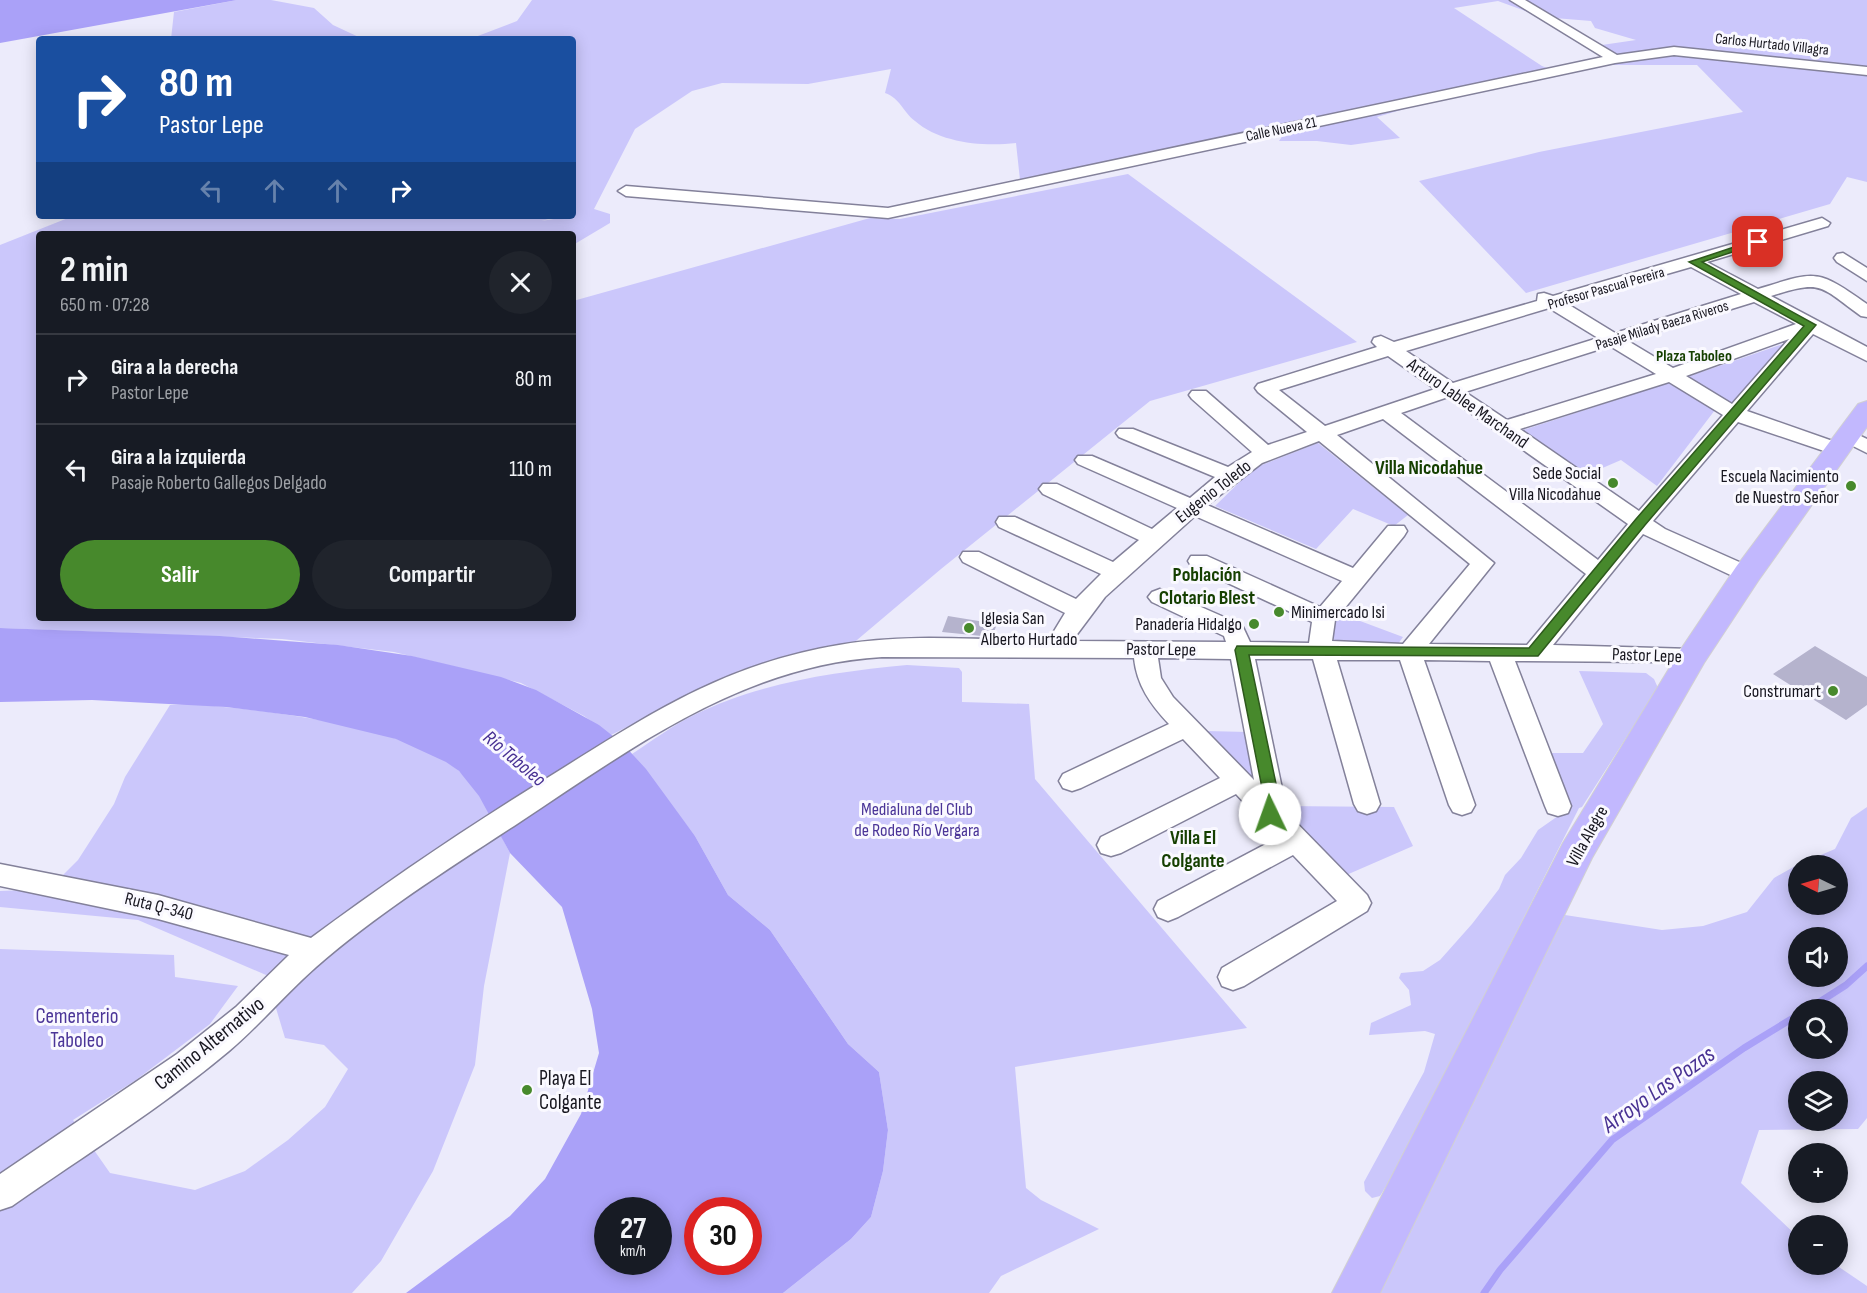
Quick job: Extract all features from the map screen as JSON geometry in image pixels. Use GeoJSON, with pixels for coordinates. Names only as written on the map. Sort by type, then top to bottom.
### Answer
{"type":"FeatureCollection","features":[{"type":"Feature","properties":{"kind":"main road","name":"Villa Alegre"},"geometry":{"type":"LineString","coordinates":[[1355,1293],[1576,852],[1692,657],[1747,574],[1850,444],[1867,409]]}},
{"type":"Feature","properties":{"kind":"street"},"geometry":{"type":"LineString","coordinates":[[1516,0],[1615,59]]}},
{"type":"Feature","properties":{"kind":"street","name":"Calle Nueva 21"},"geometry":{"type":"LineString","coordinates":[[626,191],[888,213],[1615,59],[1674,51]]}},
{"type":"Feature","properties":{"kind":"street","name":"Carlos Hurtado Villagra"},"geometry":{"type":"LineString","coordinates":[[1674,51],[1867,70]]}},
{"type":"Feature","properties":{"kind":"street","name":"Profesor Pascual Pereira"},"geometry":{"type":"LineString","coordinates":[[1322,434],[1265,388],[1382,343],[1545,298],[1694,262],[1822,223]]}},
{"type":"Feature","properties":{"kind":"street"},"geometry":{"type":"LineString","coordinates":[[1843,258],[1867,276]]}},
{"type":"Feature","properties":{"kind":"street"},"geometry":{"type":"LineString","coordinates":[[1694,262],[1867,355]]}},
{"type":"Feature","properties":{"kind":"street","name":"Pasaje Milady Baeza Riveros"},"geometry":{"type":"LineString","coordinates":[[1450,390],[1806,280],[1819,280],[1867,312]]}},
{"type":"Feature","properties":{"kind":"street"},"geometry":{"type":"LineString","coordinates":[[1545,298],[1610,340],[1733,413],[1850,444]]}},
{"type":"Feature","properties":{"kind":"street"},"geometry":{"type":"LineString","coordinates":[[1503,429],[1669,376],[1811,325]]}},
{"type":"Feature","properties":{"kind":"street"},"geometry":{"type":"LineString","coordinates":[[1533,653],[1733,413],[1811,325]]}},
{"type":"Feature","properties":{"kind":"street","name":"Arturo Lablee Marchand"},"geometry":{"type":"LineString","coordinates":[[1382,343],[1503,429],[1641,522],[1683,547],[1747,574]]}},
{"type":"Feature","properties":{"kind":"street","name":"Eugenio Toledo"},"geometry":{"type":"LineString","coordinates":[[1056,648],[1062,633],[1078,610],[1154,538],[1245,463],[1265,453],[1450,390]]}},
{"type":"Feature","properties":{"kind":"street"},"geometry":{"type":"LineString","coordinates":[[1198,395],[1265,453]]}},
{"type":"Feature","properties":{"kind":"street"},"geometry":{"type":"LineString","coordinates":[[1385,411],[1599,572]]}},
{"type":"Feature","properties":{"kind":"street"},"geometry":{"type":"LineString","coordinates":[[1126,433],[1229,475]]}},
{"type":"Feature","properties":{"kind":"street"},"geometry":{"type":"LineString","coordinates":[[1322,434],[1483,563],[1409,651],[1462,805]]}},
{"type":"Feature","properties":{"kind":"street"},"geometry":{"type":"LineString","coordinates":[[1085,460],[1356,578]]}},
{"type":"Feature","properties":{"kind":"street"},"geometry":{"type":"LineString","coordinates":[[1050,489],[1154,538]]}},
{"type":"Feature","properties":{"kind":"street"},"geometry":{"type":"LineString","coordinates":[[1007,522],[1118,573]]}},
{"type":"Feature","properties":{"kind":"street"},"geometry":{"type":"LineString","coordinates":[[1367,804],[1320,640],[1324,618],[1396,531]]}},
{"type":"Feature","properties":{"kind":"street"},"geometry":{"type":"LineString","coordinates":[[971,557],[1078,610]]}},
{"type":"Feature","properties":{"kind":"street"},"geometry":{"type":"LineString","coordinates":[[1199,561],[1324,618]]}},
{"type":"Feature","properties":{"kind":"street"},"geometry":{"type":"LineString","coordinates":[[1160,597],[1234,631],[1241,650],[1271,798],[1270,814]]}},
{"type":"Feature","properties":{"kind":"street","name":"Pastor Lepe"},"geometry":{"type":"LineString","coordinates":[[438,860],[646,729],[717,688],[841,653],[908,649],[1056,648],[1654,654],[1692,657]]}},
{"type":"Feature","properties":{"kind":"street"},"geometry":{"type":"LineString","coordinates":[[1145,649],[1149,679],[1155,692],[1185,727],[1357,903],[1233,976]]}},
{"type":"Feature","properties":{"kind":"street"},"geometry":{"type":"LineString","coordinates":[[1499,652],[1558,806]]}},
{"type":"Feature","properties":{"kind":"street"},"geometry":{"type":"LineString","coordinates":[[1072,781],[1185,727]]}},
{"type":"Feature","properties":{"kind":"street"},"geometry":{"type":"LineString","coordinates":[[1111,845],[1238,782]]}},
{"type":"Feature","properties":{"kind":"street"},"geometry":{"type":"LineString","coordinates":[[1168,909],[1295,841]]}},
{"type":"Feature","properties":{"kind":"street","name":"Camino Alternativo"},"geometry":{"type":"LineString","coordinates":[[0,1194],[114,1118],[189,1062],[247,1016],[314,951],[438,860]]}},
{"type":"Feature","properties":{"kind":"street","name":"Ruta Q-340"},"geometry":{"type":"LineString","coordinates":[[0,875],[117,896],[254,931],[314,951]]}},
{"type":"Feature","properties":{"kind":"green space"},"geometry":{"type":"Polygon","coordinates":[[[237,0],[271,0],[314,8],[333,25],[357,36],[171,36],[174,12],[237,0]]]}},
{"type":"Feature","properties":{"kind":"green space"},"geometry":{"type":"Polygon","coordinates":[[[532,0],[1867,0],[1867,182],[1847,177],[1830,204],[1526,293],[1419,181],[1539,152],[1743,112],[1697,65],[1607,65],[1595,46],[1636,40],[1595,28],[1591,21],[1542,17],[1498,1],[1454,8],[1542,66],[1559,73],[1435,100],[1377,117],[1400,138],[1351,145],[1317,141],[1279,141],[1290,125],[1020,180],[1016,143],[963,142],[925,128],[911,117],[894,98],[885,93],[891,69],[808,84],[722,83],[692,91],[635,129],[594,209],[610,214],[610,223],[576,243],[576,231],[36,231],[36,621],[576,621],[576,300],[870,218],[900,219],[1128,174],[1357,342],[1150,401],[941,569],[844,651],[773,662],[740,670],[611,735],[584,716],[521,683],[394,652],[282,639],[0,628],[0,245],[65,219],[549,219],[541,221],[576,219],[576,36],[478,36],[517,21],[532,0]]]}},
{"type":"Feature","properties":{"kind":"green space"},"geometry":{"type":"Polygon","coordinates":[[[1786,343],[1731,403],[1684,378],[1786,343]]]}},
{"type":"Feature","properties":{"kind":"green space"},"geometry":{"type":"Polygon","coordinates":[[[1668,383],[1715,410],[1657,486],[1621,460],[1584,476],[1520,431],[1668,383]]]}},
{"type":"Feature","properties":{"kind":"green space"},"geometry":{"type":"Polygon","coordinates":[[[1318,443],[1408,515],[1394,526],[1353,509],[1316,549],[1215,506],[1254,468],[1318,443]]]}},
{"type":"Feature","properties":{"kind":"green space"},"geometry":{"type":"Polygon","coordinates":[[[1336,612],[1403,637],[1398,644],[1338,644],[1328,632],[1336,612]]]}},
{"type":"Feature","properties":{"kind":"green space","name":"Medialuna del Club de Rodeo Río Vergara"},"geometry":{"type":"Polygon","coordinates":[[[907,665],[959,668],[962,672],[962,702],[1029,704],[1035,779],[1247,1028],[1015,1067],[1026,1188],[1041,1200],[1099,1229],[1001,1276],[989,1293],[783,1293],[851,1239],[871,1217],[883,1171],[888,1130],[879,1072],[848,1044],[770,930],[728,895],[695,836],[632,754],[686,719],[745,694],[826,675],[907,665]]]}},
{"type":"Feature","properties":{"kind":"green space"},"geometry":{"type":"Polygon","coordinates":[[[1579,671],[1646,673],[1654,679],[1658,688],[1582,807],[1579,808],[1508,949],[1430,1117],[1380,1196],[1372,1198],[1365,1191],[1364,1182],[1424,1072],[1435,1034],[1425,1031],[1369,1035],[1371,1023],[1411,1005],[1409,990],[1399,978],[1401,973],[1423,971],[1440,960],[1499,889],[1505,875],[1521,858],[1538,830],[1568,809],[1548,753],[1583,753],[1603,724],[1579,671]]]}},
{"type":"Feature","properties":{"kind":"green space","name":"Cementerio Taboleo"},"geometry":{"type":"Polygon","coordinates":[[[189,704],[292,715],[371,731],[407,742],[437,756],[460,772],[476,790],[510,853],[484,986],[475,1065],[433,1171],[381,1261],[352,1293],[0,1293],[0,949],[174,955],[175,977],[238,986],[210,1024],[136,1080],[73,1120],[110,1173],[195,1190],[245,1171],[288,1140],[325,1107],[348,1069],[324,1045],[285,1038],[266,975],[138,920],[0,907],[0,891],[49,889],[78,860],[114,804],[125,777],[170,705],[189,704]]]}},
{"type":"Feature","properties":{"kind":"green space"},"geometry":{"type":"Polygon","coordinates":[[[1206,731],[1248,732],[1260,790],[1206,731]]]}},
{"type":"Feature","properties":{"kind":"green space"},"geometry":{"type":"Polygon","coordinates":[[[1282,806],[1394,807],[1413,846],[1344,876],[1279,811],[1282,806]]]}},
{"type":"Feature","properties":{"kind":"green space"},"geometry":{"type":"Polygon","coordinates":[[[1867,807],[1867,1118],[1858,1129],[1848,1129],[1848,1071],[1788,1071],[1788,1130],[1759,1130],[1741,1183],[1788,1228],[1788,1275],[1848,1275],[1848,1273],[1867,1286],[1867,1293],[1375,1293],[1565,915],[1662,930],[1703,926],[1747,912],[1774,878],[1788,870],[1788,915],[1848,915],[1848,855],[1821,855],[1835,849],[1851,818],[1867,807]]]}},
{"type":"Feature","properties":{"kind":"water"},"geometry":{"type":"Polygon","coordinates":[[[0,0],[237,0],[36,36],[0,43],[0,0]]]}},
{"type":"Feature","properties":{"kind":"water","name":"Río Taboleo"},"geometry":{"type":"Polygon","coordinates":[[[0,628],[220,636],[338,645],[412,656],[501,677],[536,690],[599,725],[623,744],[646,769],[695,836],[728,895],[770,930],[848,1044],[879,1072],[888,1130],[883,1171],[871,1217],[851,1239],[783,1293],[406,1293],[510,1216],[545,1179],[581,1114],[599,1053],[592,1009],[562,907],[510,853],[479,796],[459,771],[446,762],[396,739],[305,717],[226,707],[92,700],[0,702],[0,628]]]}},
{"type":"Feature","properties":{"kind":"building","name":"Iglesia San Alberto Hurtado"},"geometry":{"type":"Polygon","coordinates":[[[948,616],[997,624],[992,637],[942,632],[948,616]]]}},
{"type":"Feature","properties":{"kind":"building","name":"Construmart"},"geometry":{"type":"Polygon","coordinates":[[[1815,646],[1867,677],[1867,705],[1846,720],[1773,674],[1815,646]]]}},
{"type":"Feature","properties":{"kind":"waterway","name":"Arroyo Las Pozas"},"geometry":{"type":"LineString","coordinates":[[1824,999],[1846,985],[1867,966]]}},
{"type":"Feature","properties":{"kind":"waterway","name":"Arroyo Las Pozas"},"geometry":{"type":"LineString","coordinates":[[1484,1293],[1500,1270],[1612,1140],[1744,1048],[1788,1021]]}},
{"type":"Feature","properties":{"kind":"place","name":"Sede Social Villa Nicodahue"},"geometry":{"type":"Point","coordinates":[1613,483]}},
{"type":"Feature","properties":{"kind":"place","name":"Escuela Nacimiento de Nuestro Señor"},"geometry":{"type":"Point","coordinates":[1851,486]}},
{"type":"Feature","properties":{"kind":"place","name":"Minimercado Isi"},"geometry":{"type":"Point","coordinates":[1279,612]}},
{"type":"Feature","properties":{"kind":"place","name":"Panadería Hidalgo"},"geometry":{"type":"Point","coordinates":[1254,624]}},
{"type":"Feature","properties":{"kind":"place","name":"Iglesia San Alberto Hurtado"},"geometry":{"type":"Point","coordinates":[969,628]}},
{"type":"Feature","properties":{"kind":"place","name":"Construmart"},"geometry":{"type":"Point","coordinates":[1833,691]}},
{"type":"Feature","properties":{"kind":"place","name":"Playa El Colgante"},"geometry":{"type":"Point","coordinates":[527,1090]}},
{"type":"Feature","properties":{"kind":"district","name":"Plaza Taboleo"},"geometry":{"type":"Point","coordinates":[1694,355]}},
{"type":"Feature","properties":{"kind":"district","name":"Villa Nicodahue"},"geometry":{"type":"Point","coordinates":[1429,467]}},
{"type":"Feature","properties":{"kind":"district","name":"Población Clotario Blest"},"geometry":{"type":"Point","coordinates":[1207,586]}},
{"type":"Feature","properties":{"kind":"district","name":"Villa El Colgante"},"geometry":{"type":"Point","coordinates":[1193,848]}},
{"type":"Feature","properties":{"kind":"route"},"geometry":{"type":"LineString","coordinates":[[1270,814],[1271,798],[1241,650],[1533,653],[1733,413],[1811,325],[1694,262],[1758,242]]}}]}
